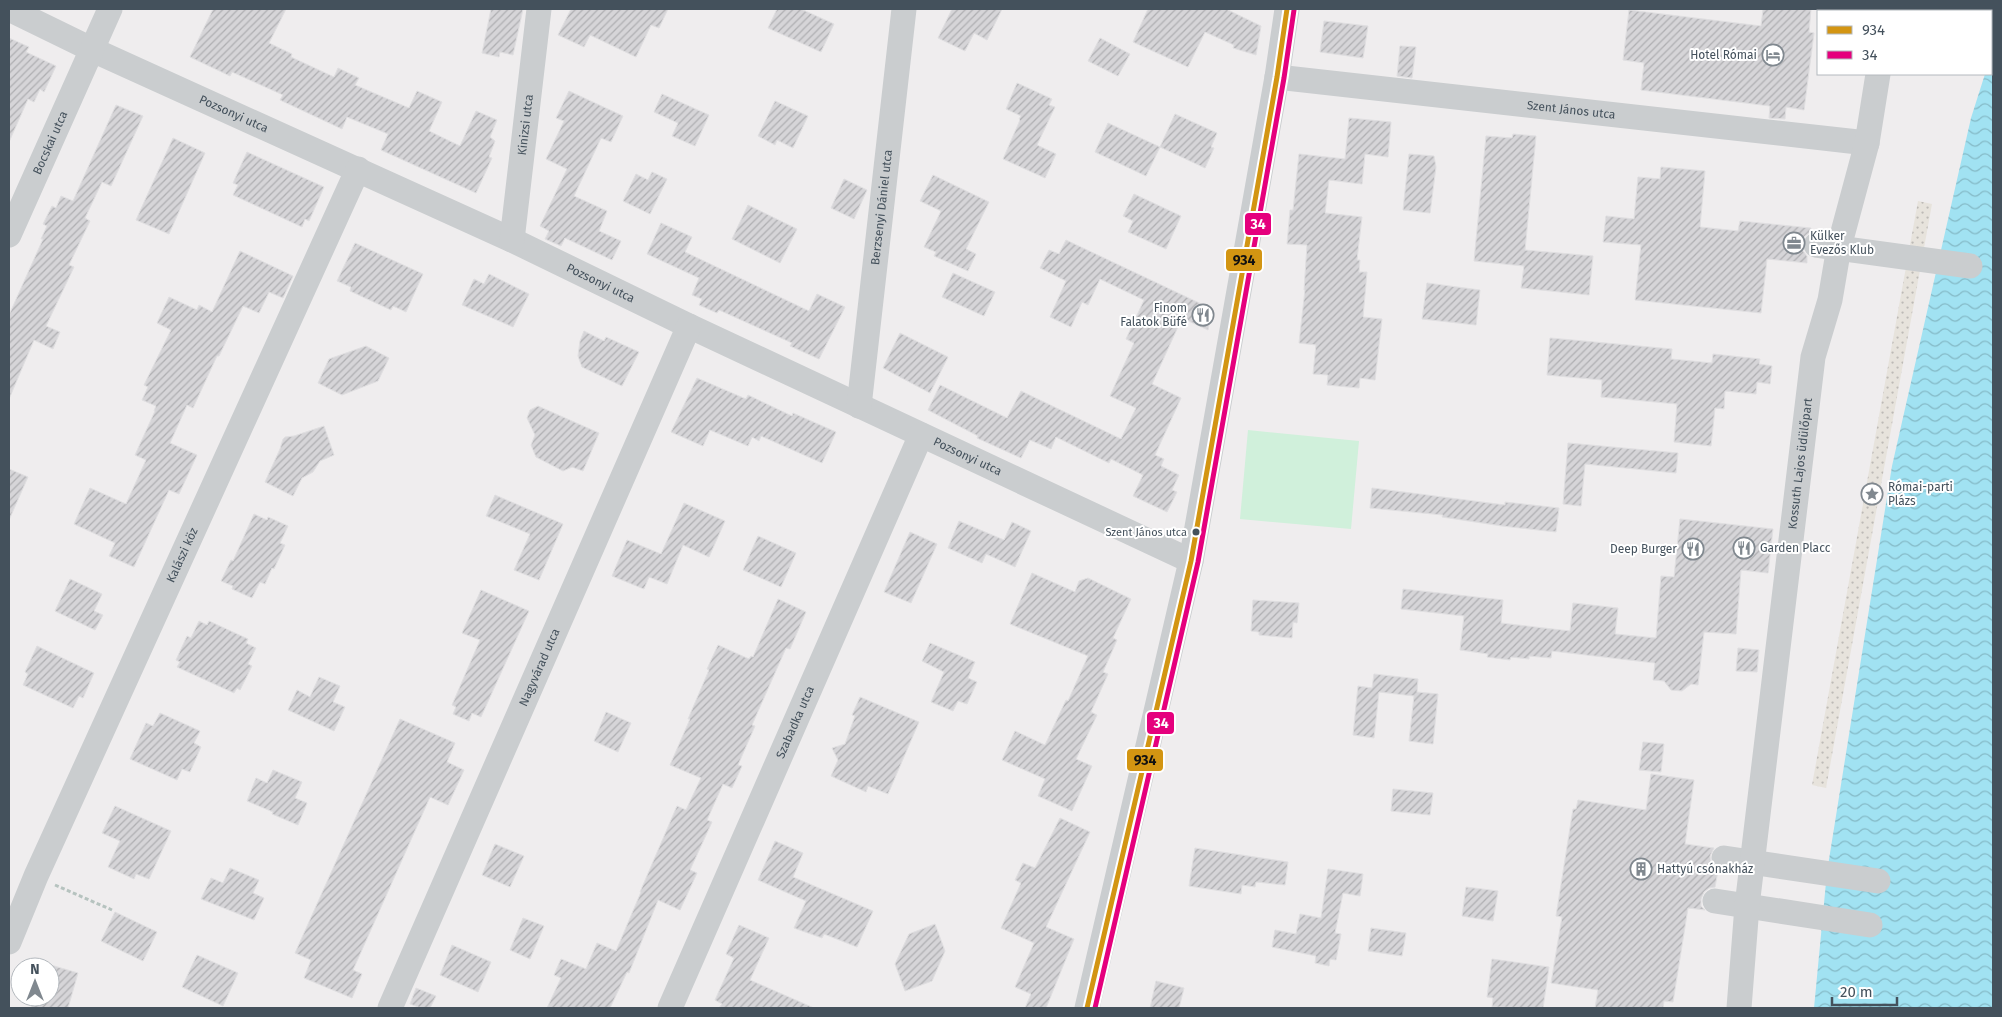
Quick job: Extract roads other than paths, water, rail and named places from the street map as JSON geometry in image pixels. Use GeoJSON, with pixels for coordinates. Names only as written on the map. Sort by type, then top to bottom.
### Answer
{"type":"FeatureCollection","features":[{"type":"Feature","properties":{"kind":"street","name":"Pozsonyi utca"},"geometry":{"type":"LineString","coordinates":[[9,9],[93,50],[512,240],[689,326],[1191,560]]}},
{"type":"Feature","properties":{"kind":"street","name":"Bocskai utca"},"geometry":{"type":"LineString","coordinates":[[9,235],[110,9]]}},
{"type":"Feature","properties":{"kind":"street","name":"Kinizsi utca"},"geometry":{"type":"LineString","coordinates":[[512,240],[539,9]]}},
{"type":"Feature","properties":{"kind":"street","name":"Berzsenyi Dániel utca"},"geometry":{"type":"LineString","coordinates":[[859,406],[904,9]]}},
{"type":"Feature","properties":{"kind":"street"},"geometry":{"type":"LineString","coordinates":[[1087,1008],[1191,560],[1277,77],[1287,9]]}},
{"type":"Feature","properties":{"kind":"street","name":"Kossuth Lajos üdülőpart"},"geometry":{"type":"LineString","coordinates":[[1739,1008],[1747,906],[1754,862],[1813,357],[1830,300],[1827,246],[1867,143],[1878,75]]}},
{"type":"Feature","properties":{"kind":"street","name":"Szent János utca"},"geometry":{"type":"LineString","coordinates":[[1277,77],[1867,143]]}},
{"type":"Feature","properties":{"kind":"street","name":"Kalászi köz"},"geometry":{"type":"LineString","coordinates":[[9,942],[36,876],[358,169]]}},
{"type":"Feature","properties":{"kind":"street"},"geometry":{"type":"LineString","coordinates":[[1827,246],[1970,266]]}},
{"type":"Feature","properties":{"kind":"street","name":"Nagyvárad utca"},"geometry":{"type":"LineString","coordinates":[[390,1008],[689,326]]}},
{"type":"Feature","properties":{"kind":"street","name":"Szabadka utca"},"geometry":{"type":"LineString","coordinates":[[670,1008],[922,435]]}},
{"type":"Feature","properties":{"kind":"street"},"geometry":{"type":"LineString","coordinates":[[1724,858],[1878,881]]}},
{"type":"Feature","properties":{"kind":"street"},"geometry":{"type":"LineString","coordinates":[[1715,901],[1870,925]]}},
{"type":"Feature","properties":{"kind":"water"},"geometry":{"type":"Polygon","coordinates":[[[1993,49],[1993,1008],[1814,1008],[1827,872],[1892,466],[1971,118],[1985,75],[1992,75],[1993,49]]]}},
{"type":"Feature","properties":{"kind":"place","name":"Hotel Római"},"geometry":{"type":"Point","coordinates":[1773,55]}},
{"type":"Feature","properties":{"kind":"place","name":"Külker Evezős Klub"},"geometry":{"type":"Point","coordinates":[1794,243]}},
{"type":"Feature","properties":{"kind":"place","name":"Finom Falatok Büfé"},"geometry":{"type":"Point","coordinates":[1203,315]}},
{"type":"Feature","properties":{"kind":"place","name":"Római-parti Plázs"},"geometry":{"type":"Point","coordinates":[1872,494]}},
{"type":"Feature","properties":{"kind":"place","name":"Szent János utca"},"geometry":{"type":"Point","coordinates":[1196,532]}},
{"type":"Feature","properties":{"kind":"place","name":"Garden Placc"},"geometry":{"type":"Point","coordinates":[1744,548]}},
{"type":"Feature","properties":{"kind":"place","name":"Deep Burger"},"geometry":{"type":"Point","coordinates":[1693,549]}},
{"type":"Feature","properties":{"kind":"place","name":"Hattyú csónakház"},"geometry":{"type":"Point","coordinates":[1641,869]}}]}
